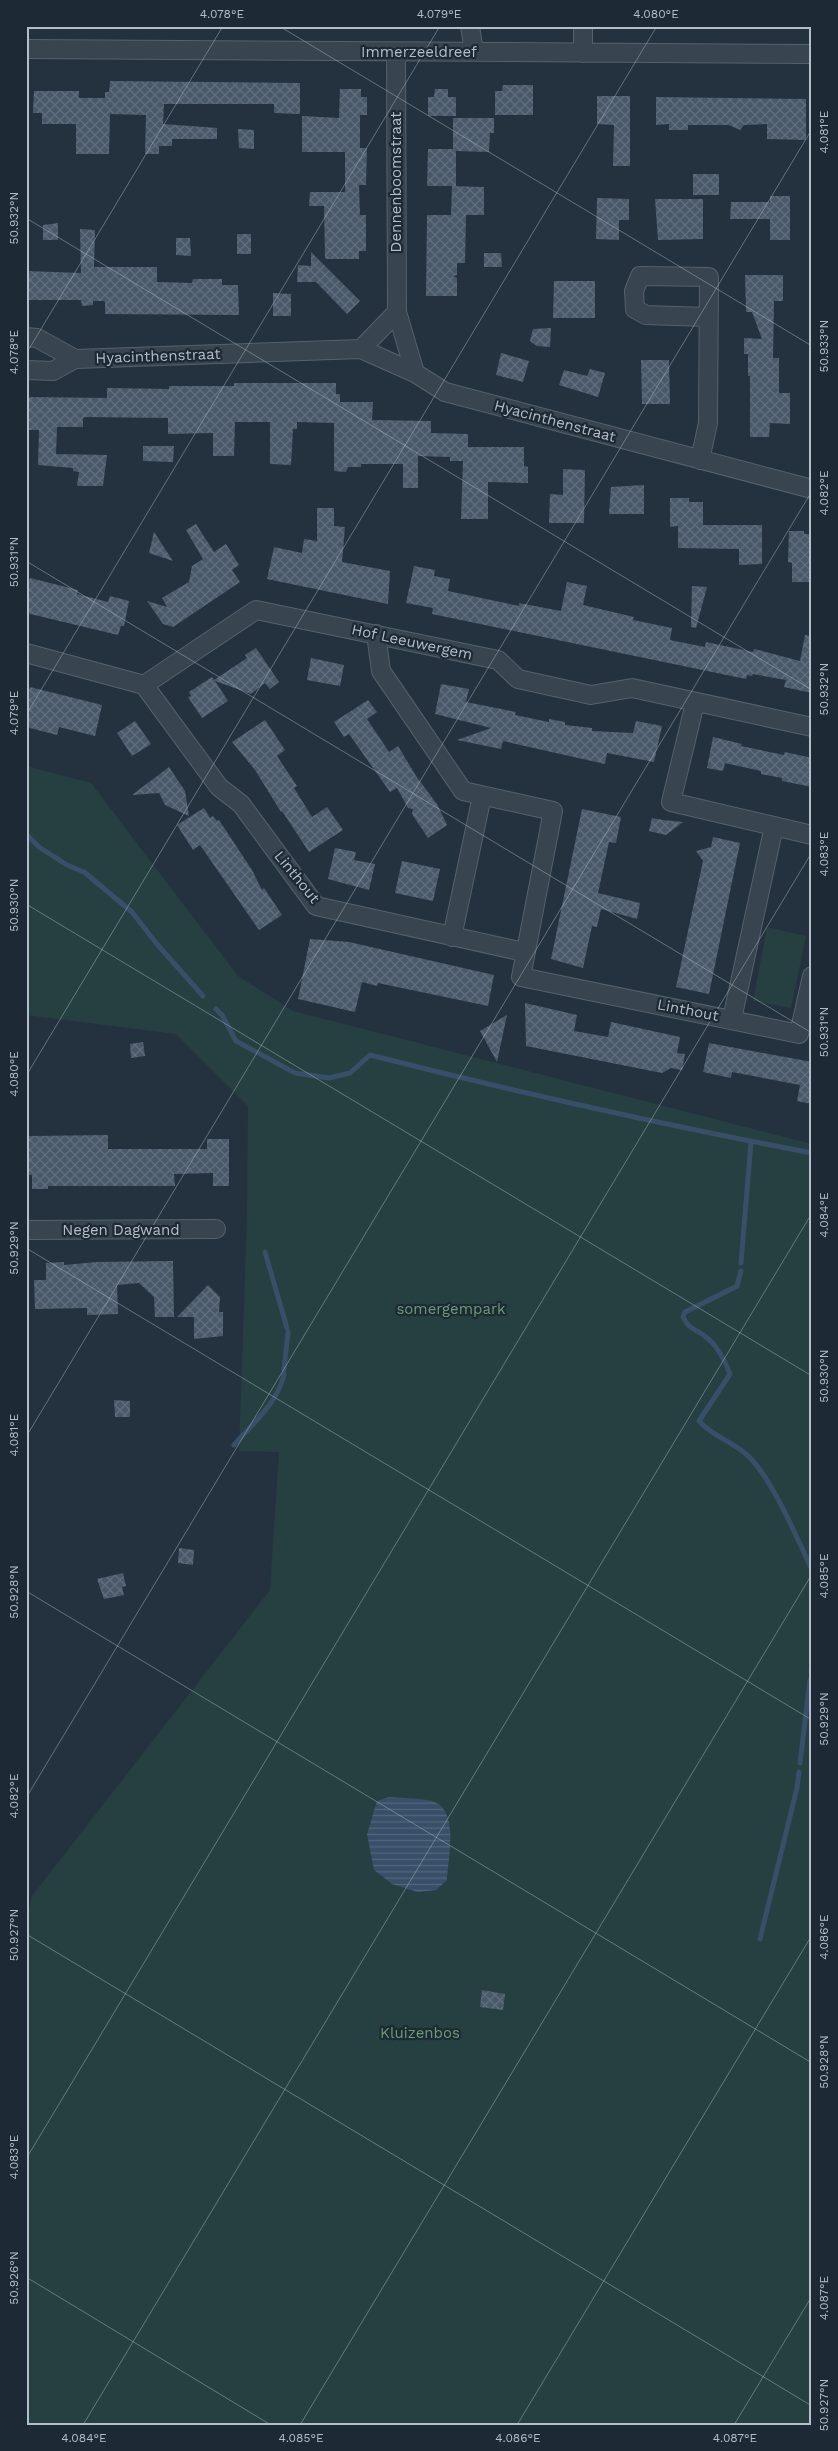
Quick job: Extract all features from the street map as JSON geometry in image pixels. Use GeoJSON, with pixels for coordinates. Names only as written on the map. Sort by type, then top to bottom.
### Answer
{"type":"FeatureCollection","features":[{"type":"Feature","properties":{"kind":"street"},"geometry":{"type":"LineString","coordinates":[[470,26],[474,52]]}},
{"type":"Feature","properties":{"kind":"street"},"geometry":{"type":"LineString","coordinates":[[583,26],[583,53]]}},
{"type":"Feature","properties":{"kind":"street","name":"Immerzeeldreef"},"geometry":{"type":"LineString","coordinates":[[26,49],[812,54]]}},
{"type":"Feature","properties":{"kind":"street","name":"Dennenboomstraat"},"geometry":{"type":"LineString","coordinates":[[396,52],[397,312]]}},
{"type":"Feature","properties":{"kind":"street"},"geometry":{"type":"LineString","coordinates":[[362,349],[397,312]]}},
{"type":"Feature","properties":{"kind":"street"},"geometry":{"type":"LineString","coordinates":[[397,312],[415,373]]}},
{"type":"Feature","properties":{"kind":"street"},"geometry":{"type":"LineString","coordinates":[[700,460],[708,423],[708,317]]}},
{"type":"Feature","properties":{"kind":"street","name":"Hyacinthenstraat"},"geometry":{"type":"LineString","coordinates":[[26,337],[37,338],[75,359]]}},
{"type":"Feature","properties":{"kind":"street","name":"Hyacinthenstraat"},"geometry":{"type":"LineString","coordinates":[[26,370],[53,371],[75,359],[362,349],[415,373],[445,392],[812,489]]}},
{"type":"Feature","properties":{"kind":"street","name":"Hof Leeuwergem"},"geometry":{"type":"LineString","coordinates":[[144,685],[256,610],[498,660],[518,678],[591,695],[632,688],[812,727]]}},
{"type":"Feature","properties":{"kind":"street","name":"Linthout"},"geometry":{"type":"LineString","coordinates":[[376,634],[381,672],[463,791],[553,811],[524,952],[521,977],[806,1035],[812,976]]}},
{"type":"Feature","properties":{"kind":"street"},"geometry":{"type":"LineString","coordinates":[[26,653],[144,685]]}},
{"type":"Feature","properties":{"kind":"street","name":"Linthout"},"geometry":{"type":"LineString","coordinates":[[144,685],[218,787],[241,804],[316,906],[524,952]]}},
{"type":"Feature","properties":{"kind":"street"},"geometry":{"type":"LineString","coordinates":[[695,702],[671,802],[812,835]]}},
{"type":"Feature","properties":{"kind":"street"},"geometry":{"type":"LineString","coordinates":[[452,937],[482,796]]}},
{"type":"Feature","properties":{"kind":"street","name":"Linthout"},"geometry":{"type":"LineString","coordinates":[[732,1019],[774,826]]}},
{"type":"Feature","properties":{"kind":"street","name":"Negen Dagwand"},"geometry":{"type":"LineString","coordinates":[[26,1230],[216,1229]]}},
{"type":"Feature","properties":{"kind":"green space","name":"Kluizenbos"},"geometry":{"type":"Polygon","coordinates":[[[26,766],[91,783],[238,976],[293,1011],[812,1144],[812,2425],[26,2425],[26,1923],[32,1896],[270,1590],[279,1452],[239,1451],[247,1217],[248,1106],[176,1034],[26,1015],[26,766]]]}},
{"type":"Feature","properties":{"kind":"green space"},"geometry":{"type":"Polygon","coordinates":[[[767,927],[806,936],[791,1008],[753,1001],[767,927]]]}},
{"type":"Feature","properties":{"kind":"water"},"geometry":{"type":"Polygon","coordinates":[[[389,1797],[432,1801],[441,1806],[446,1814],[450,1836],[447,1880],[436,1890],[418,1892],[392,1884],[374,1870],[367,1834],[377,1801],[389,1797]]]}},
{"type":"Feature","properties":{"kind":"building"},"geometry":{"type":"Polygon","coordinates":[[[110,81],[300,83],[300,114],[274,113],[274,104],[164,104],[163,124],[217,128],[217,139],[172,139],[172,146],[159,146],[159,154],[145,154],[146,115],[110,114],[109,154],[76,154],[76,124],[42,124],[42,113],[33,113],[34,91],[79,91],[79,98],[105,98],[105,92],[109,92],[110,81]]]}},
{"type":"Feature","properties":{"kind":"building"},"geometry":{"type":"Polygon","coordinates":[[[503,85],[533,85],[533,115],[495,115],[495,91],[502,91],[503,85]]]}},
{"type":"Feature","properties":{"kind":"building"},"geometry":{"type":"Polygon","coordinates":[[[340,89],[361,89],[361,97],[367,97],[367,115],[360,115],[360,148],[367,148],[366,185],[359,185],[360,215],[366,215],[366,251],[359,251],[359,259],[325,259],[324,206],[309,206],[310,192],[345,192],[345,152],[302,152],[302,116],[339,118],[340,89]]]}},
{"type":"Feature","properties":{"kind":"building"},"geometry":{"type":"Polygon","coordinates":[[[435,89],[448,89],[448,97],[456,97],[456,116],[428,116],[428,97],[434,97],[435,89]]]}},
{"type":"Feature","properties":{"kind":"building"},"geometry":{"type":"Polygon","coordinates":[[[597,96],[630,96],[630,166],[613,166],[614,125],[597,124],[597,96]]]}},
{"type":"Feature","properties":{"kind":"building"},"geometry":{"type":"Polygon","coordinates":[[[656,97],[806,99],[806,140],[767,139],[767,124],[744,125],[740,130],[729,125],[688,125],[688,130],[669,130],[669,124],[656,125],[656,97]]]}},
{"type":"Feature","properties":{"kind":"building"},"geometry":{"type":"Polygon","coordinates":[[[453,118],[494,118],[494,133],[490,133],[489,152],[456,151],[456,186],[427,186],[428,149],[453,149],[453,118]]]}},
{"type":"Feature","properties":{"kind":"building"},"geometry":{"type":"Polygon","coordinates":[[[238,129],[254,130],[254,149],[239,148],[238,129]]]}},
{"type":"Feature","properties":{"kind":"building"},"geometry":{"type":"Polygon","coordinates":[[[693,174],[719,174],[719,195],[693,195],[693,174]]]}},
{"type":"Feature","properties":{"kind":"building"},"geometry":{"type":"Polygon","coordinates":[[[452,186],[484,187],[484,215],[466,215],[465,263],[457,263],[457,275],[453,276],[457,278],[457,296],[426,296],[427,215],[451,215],[452,186]]]}},
{"type":"Feature","properties":{"kind":"building"},"geometry":{"type":"Polygon","coordinates":[[[770,196],[790,196],[790,240],[770,240],[770,219],[730,219],[731,202],[770,202],[770,196]]]}},
{"type":"Feature","properties":{"kind":"building"},"geometry":{"type":"Polygon","coordinates":[[[597,198],[629,199],[629,220],[619,220],[619,240],[596,239],[597,198]]]}},
{"type":"Feature","properties":{"kind":"building"},"geometry":{"type":"Polygon","coordinates":[[[655,199],[703,199],[703,239],[658,240],[655,199]]]}},
{"type":"Feature","properties":{"kind":"building"},"geometry":{"type":"Polygon","coordinates":[[[58,223],[58,240],[43,240],[43,225],[58,223]]]}},
{"type":"Feature","properties":{"kind":"building"},"geometry":{"type":"Polygon","coordinates":[[[80,229],[95,230],[94,267],[157,267],[157,282],[192,283],[193,279],[222,279],[222,285],[238,285],[239,315],[105,314],[105,302],[103,301],[93,301],[93,305],[82,306],[81,300],[26,300],[26,271],[81,273],[80,229]]]}},
{"type":"Feature","properties":{"kind":"building"},"geometry":{"type":"Polygon","coordinates":[[[237,234],[251,234],[251,254],[237,254],[237,234]]]}},
{"type":"Feature","properties":{"kind":"building"},"geometry":{"type":"Polygon","coordinates":[[[176,238],[190,238],[191,256],[176,255],[176,238]]]}},
{"type":"Feature","properties":{"kind":"building"},"geometry":{"type":"Polygon","coordinates":[[[311,252],[360,301],[347,314],[316,282],[297,282],[298,265],[311,266],[311,252]]]}},
{"type":"Feature","properties":{"kind":"building"},"geometry":{"type":"Polygon","coordinates":[[[484,253],[501,253],[502,267],[484,267],[484,253]]]}},
{"type":"Feature","properties":{"kind":"building"},"geometry":{"type":"Polygon","coordinates":[[[745,275],[783,275],[783,301],[774,301],[773,358],[779,358],[779,393],[790,393],[790,424],[770,423],[769,437],[750,437],[750,376],[748,376],[748,354],[744,354],[744,338],[762,339],[752,312],[746,312],[745,275]]]}},
{"type":"Feature","properties":{"kind":"building"},"geometry":{"type":"Polygon","coordinates":[[[554,281],[595,281],[595,318],[553,318],[554,281]]]}},
{"type":"Feature","properties":{"kind":"building"},"geometry":{"type":"Polygon","coordinates":[[[273,293],[291,294],[291,316],[273,316],[273,293]]]}},
{"type":"Feature","properties":{"kind":"building"},"geometry":{"type":"Polygon","coordinates":[[[551,328],[550,347],[537,346],[530,341],[533,329],[551,328]]]}},
{"type":"Feature","properties":{"kind":"building"},"geometry":{"type":"Polygon","coordinates":[[[501,353],[529,361],[523,382],[496,375],[501,353]]]}},
{"type":"Feature","properties":{"kind":"building"},"geometry":{"type":"Polygon","coordinates":[[[641,360],[669,360],[670,404],[642,404],[641,360]]]}},
{"type":"Feature","properties":{"kind":"building"},"geometry":{"type":"Polygon","coordinates":[[[590,369],[605,373],[598,397],[559,385],[564,370],[587,376],[590,369]]]}},
{"type":"Feature","properties":{"kind":"building"},"geometry":{"type":"Polygon","coordinates":[[[234,383],[336,383],[336,394],[340,394],[340,402],[373,402],[372,420],[431,421],[431,433],[468,434],[468,447],[524,447],[524,466],[528,467],[528,483],[488,482],[488,519],[461,519],[463,461],[450,461],[450,457],[418,456],[418,488],[403,488],[403,464],[361,464],[361,467],[348,467],[346,472],[334,471],[334,423],[297,422],[297,429],[293,429],[291,465],[270,464],[270,422],[235,422],[234,456],[213,456],[213,433],[168,434],[168,418],[86,417],[83,418],[83,427],[57,427],[56,454],[107,455],[103,486],[77,486],[79,472],[73,471],[73,468],[38,465],[39,430],[26,430],[26,397],[107,398],[107,388],[169,389],[169,386],[234,386],[234,383]]]}},
{"type":"Feature","properties":{"kind":"building"},"geometry":{"type":"Polygon","coordinates":[[[143,446],[174,446],[173,462],[143,461],[143,446]]]}},
{"type":"Feature","properties":{"kind":"building"},"geometry":{"type":"Polygon","coordinates":[[[563,469],[585,470],[584,523],[549,523],[550,494],[563,495],[563,469]]]}},
{"type":"Feature","properties":{"kind":"building"},"geometry":{"type":"Polygon","coordinates":[[[644,485],[644,514],[609,514],[611,487],[644,485]]]}},
{"type":"Feature","properties":{"kind":"building"},"geometry":{"type":"Polygon","coordinates":[[[670,498],[689,498],[689,502],[703,502],[703,525],[762,525],[762,564],[739,565],[739,549],[678,548],[678,526],[670,527],[670,498]]]}},
{"type":"Feature","properties":{"kind":"building"},"geometry":{"type":"Polygon","coordinates":[[[317,508],[334,508],[334,526],[345,527],[342,562],[390,571],[388,604],[267,579],[274,547],[302,553],[304,539],[317,541],[317,508]]]}},
{"type":"Feature","properties":{"kind":"building"},"geometry":{"type":"Polygon","coordinates":[[[196,524],[214,552],[226,544],[239,565],[232,570],[240,582],[173,627],[163,624],[147,601],[167,607],[162,598],[189,582],[192,566],[203,559],[186,530],[196,524]]]}},
{"type":"Feature","properties":{"kind":"building"},"geometry":{"type":"Polygon","coordinates":[[[789,531],[804,531],[804,534],[812,534],[812,582],[792,582],[792,563],[788,562],[789,531]]]}},
{"type":"Feature","properties":{"kind":"building"},"geometry":{"type":"Polygon","coordinates":[[[154,532],[173,561],[149,553],[154,532]]]}},
{"type":"Feature","properties":{"kind":"building"},"geometry":{"type":"Polygon","coordinates":[[[414,566],[435,570],[434,576],[450,579],[448,591],[519,606],[519,603],[561,611],[567,582],[587,586],[583,605],[634,617],[633,620],[672,628],[670,640],[705,647],[706,642],[753,652],[754,649],[800,661],[805,635],[812,636],[812,693],[784,687],[786,680],[753,674],[752,676],[747,675],[746,679],[432,614],[433,608],[406,603],[414,566]]]}},
{"type":"Feature","properties":{"kind":"building"},"geometry":{"type":"Polygon","coordinates":[[[30,578],[78,590],[77,594],[108,602],[110,596],[129,601],[124,626],[121,626],[118,635],[26,613],[26,594],[30,578]]]}},
{"type":"Feature","properties":{"kind":"building"},"geometry":{"type":"Polygon","coordinates":[[[692,586],[707,587],[696,628],[691,627],[692,586]]]}},
{"type":"Feature","properties":{"kind":"building"},"geometry":{"type":"Polygon","coordinates":[[[256,648],[279,682],[270,689],[265,683],[251,694],[215,681],[228,701],[202,718],[188,697],[191,696],[189,692],[212,677],[214,680],[247,658],[245,655],[256,648]]]}},
{"type":"Feature","properties":{"kind":"building"},"geometry":{"type":"Polygon","coordinates":[[[311,658],[344,665],[340,686],[307,680],[311,658]]]}},
{"type":"Feature","properties":{"kind":"building"},"geometry":{"type":"Polygon","coordinates":[[[441,684],[469,689],[466,702],[516,712],[515,715],[549,722],[549,719],[565,722],[565,725],[592,728],[592,731],[633,733],[636,721],[662,726],[654,762],[607,753],[605,764],[503,741],[501,749],[457,740],[491,728],[435,714],[441,684]]]}},
{"type":"Feature","properties":{"kind":"building"},"geometry":{"type":"Polygon","coordinates":[[[30,687],[102,705],[95,736],[59,727],[57,735],[26,727],[26,701],[30,687]]]}},
{"type":"Feature","properties":{"kind":"building"},"geometry":{"type":"Polygon","coordinates":[[[368,700],[377,712],[367,719],[389,752],[398,746],[416,776],[437,804],[447,825],[428,838],[412,814],[413,809],[408,808],[397,788],[390,792],[349,734],[344,737],[334,722],[368,700]]]}},
{"type":"Feature","properties":{"kind":"building"},"geometry":{"type":"Polygon","coordinates":[[[265,720],[285,750],[277,756],[297,786],[294,788],[312,817],[327,807],[343,830],[309,852],[255,770],[232,742],[265,720]]]}},
{"type":"Feature","properties":{"kind":"building"},"geometry":{"type":"Polygon","coordinates":[[[135,721],[151,744],[132,756],[117,733],[135,721]]]}},
{"type":"Feature","properties":{"kind":"building"},"geometry":{"type":"Polygon","coordinates":[[[713,737],[742,744],[741,746],[784,755],[785,752],[812,758],[812,787],[782,781],[782,778],[761,774],[761,771],[725,763],[723,771],[707,768],[713,737]]]}},
{"type":"Feature","properties":{"kind":"building"},"geometry":{"type":"Polygon","coordinates":[[[169,767],[185,791],[189,816],[165,805],[159,793],[132,795],[169,767]]]}},
{"type":"Feature","properties":{"kind":"building"},"geometry":{"type":"Polygon","coordinates":[[[204,808],[210,818],[213,816],[217,821],[219,820],[252,870],[262,890],[264,888],[282,915],[259,930],[200,845],[193,850],[177,825],[204,808]]]}},
{"type":"Feature","properties":{"kind":"building"},"geometry":{"type":"Polygon","coordinates":[[[582,809],[621,817],[616,843],[609,842],[598,893],[640,903],[637,919],[601,909],[597,927],[592,926],[583,968],[551,959],[582,809]]]}},
{"type":"Feature","properties":{"kind":"building"},"geometry":{"type":"Polygon","coordinates":[[[652,818],[683,822],[666,835],[649,831],[652,818]]]}},
{"type":"Feature","properties":{"kind":"building"},"geometry":{"type":"Polygon","coordinates":[[[713,837],[740,843],[709,994],[676,987],[703,861],[696,851],[711,847],[713,837]]]}},
{"type":"Feature","properties":{"kind":"building"},"geometry":{"type":"Polygon","coordinates":[[[335,848],[356,852],[354,860],[375,864],[369,890],[328,879],[335,848]]]}},
{"type":"Feature","properties":{"kind":"building"},"geometry":{"type":"Polygon","coordinates":[[[402,861],[440,869],[433,901],[395,893],[402,861]]]}},
{"type":"Feature","properties":{"kind":"building"},"geometry":{"type":"Polygon","coordinates":[[[310,939],[349,942],[494,975],[488,1006],[378,983],[377,986],[362,982],[355,1012],[298,999],[310,939]]]}},
{"type":"Feature","properties":{"kind":"building"},"geometry":{"type":"Polygon","coordinates":[[[525,1003],[577,1015],[574,1031],[608,1037],[611,1022],[680,1037],[677,1053],[685,1054],[682,1070],[671,1068],[662,1073],[526,1046],[525,1003]]]}},
{"type":"Feature","properties":{"kind":"building"},"geometry":{"type":"Polygon","coordinates":[[[507,1015],[497,1062],[480,1031],[507,1015]]]}},
{"type":"Feature","properties":{"kind":"building"},"geometry":{"type":"Polygon","coordinates":[[[143,1042],[145,1056],[131,1058],[130,1044],[143,1042]]]}},
{"type":"Feature","properties":{"kind":"building"},"geometry":{"type":"Polygon","coordinates":[[[709,1043],[812,1062],[812,1104],[797,1101],[800,1085],[732,1072],[731,1078],[703,1072],[709,1043]]]}},
{"type":"Feature","properties":{"kind":"building"},"geometry":{"type":"Polygon","coordinates":[[[108,1135],[108,1149],[207,1149],[207,1139],[229,1139],[229,1186],[213,1186],[213,1173],[174,1174],[175,1186],[48,1186],[48,1189],[32,1189],[32,1175],[26,1175],[26,1141],[29,1141],[29,1136],[108,1135]]]}},
{"type":"Feature","properties":{"kind":"building"},"geometry":{"type":"Polygon","coordinates":[[[173,1261],[174,1317],[155,1317],[154,1297],[139,1283],[117,1285],[118,1314],[87,1315],[87,1308],[35,1309],[34,1280],[46,1280],[46,1263],[64,1262],[64,1265],[97,1262],[173,1261]]]}},
{"type":"Feature","properties":{"kind":"building"},"geometry":{"type":"Polygon","coordinates":[[[208,1285],[220,1297],[219,1312],[223,1312],[223,1336],[194,1339],[194,1317],[177,1317],[208,1285]]]}},
{"type":"Feature","properties":{"kind":"building"},"geometry":{"type":"Polygon","coordinates":[[[114,1400],[130,1401],[130,1417],[115,1417],[114,1400]]]}},
{"type":"Feature","properties":{"kind":"building"},"geometry":{"type":"Polygon","coordinates":[[[179,1548],[194,1550],[193,1565],[178,1563],[179,1548]]]}},
{"type":"Feature","properties":{"kind":"building"},"geometry":{"type":"Polygon","coordinates":[[[123,1573],[126,1586],[122,1587],[124,1595],[104,1599],[97,1579],[123,1573]]]}},
{"type":"Feature","properties":{"kind":"building"},"geometry":{"type":"Polygon","coordinates":[[[482,1990],[505,1994],[503,2010],[480,2007],[482,1990]]]}},
{"type":"Feature","properties":{"kind":"waterway"},"geometry":{"type":"LineString","coordinates":[[26,834],[39,847],[67,865],[84,872],[132,912],[156,943],[203,996]]}},
{"type":"Feature","properties":{"kind":"waterway"},"geometry":{"type":"LineString","coordinates":[[216,1009],[222,1015],[236,1041],[295,1073],[329,1078],[350,1073],[370,1055],[590,1107],[812,1153]]}},
{"type":"Feature","properties":{"kind":"waterway"},"geometry":{"type":"LineString","coordinates":[[741,1263],[751,1142]]}},
{"type":"Feature","properties":{"kind":"waterway"},"geometry":{"type":"LineString","coordinates":[[265,1252],[287,1328]]}},
{"type":"Feature","properties":{"kind":"waterway"},"geometry":{"type":"LineString","coordinates":[[741,1271],[737,1286],[685,1312],[683,1317],[690,1327],[706,1337],[718,1349],[730,1374],[699,1421],[710,1431],[740,1449],[755,1463],[783,1508],[812,1570]]}},
{"type":"Feature","properties":{"kind":"waterway"},"geometry":{"type":"LineString","coordinates":[[284,1370],[288,1332]]}},
{"type":"Feature","properties":{"kind":"waterway"},"geometry":{"type":"LineString","coordinates":[[234,1445],[270,1404],[281,1385],[284,1374]]}},
{"type":"Feature","properties":{"kind":"waterway"},"geometry":{"type":"LineString","coordinates":[[811,1672],[812,1665]]}},
{"type":"Feature","properties":{"kind":"waterway"},"geometry":{"type":"LineString","coordinates":[[800,1763],[810,1680]]}},
{"type":"Feature","properties":{"kind":"waterway"},"geometry":{"type":"LineString","coordinates":[[760,1939],[797,1788],[799,1772]]}},
{"type":"Feature","properties":{"kind":"park label","name":"somergempark"},"geometry":{"type":"Point","coordinates":[451,1309]}}]}
